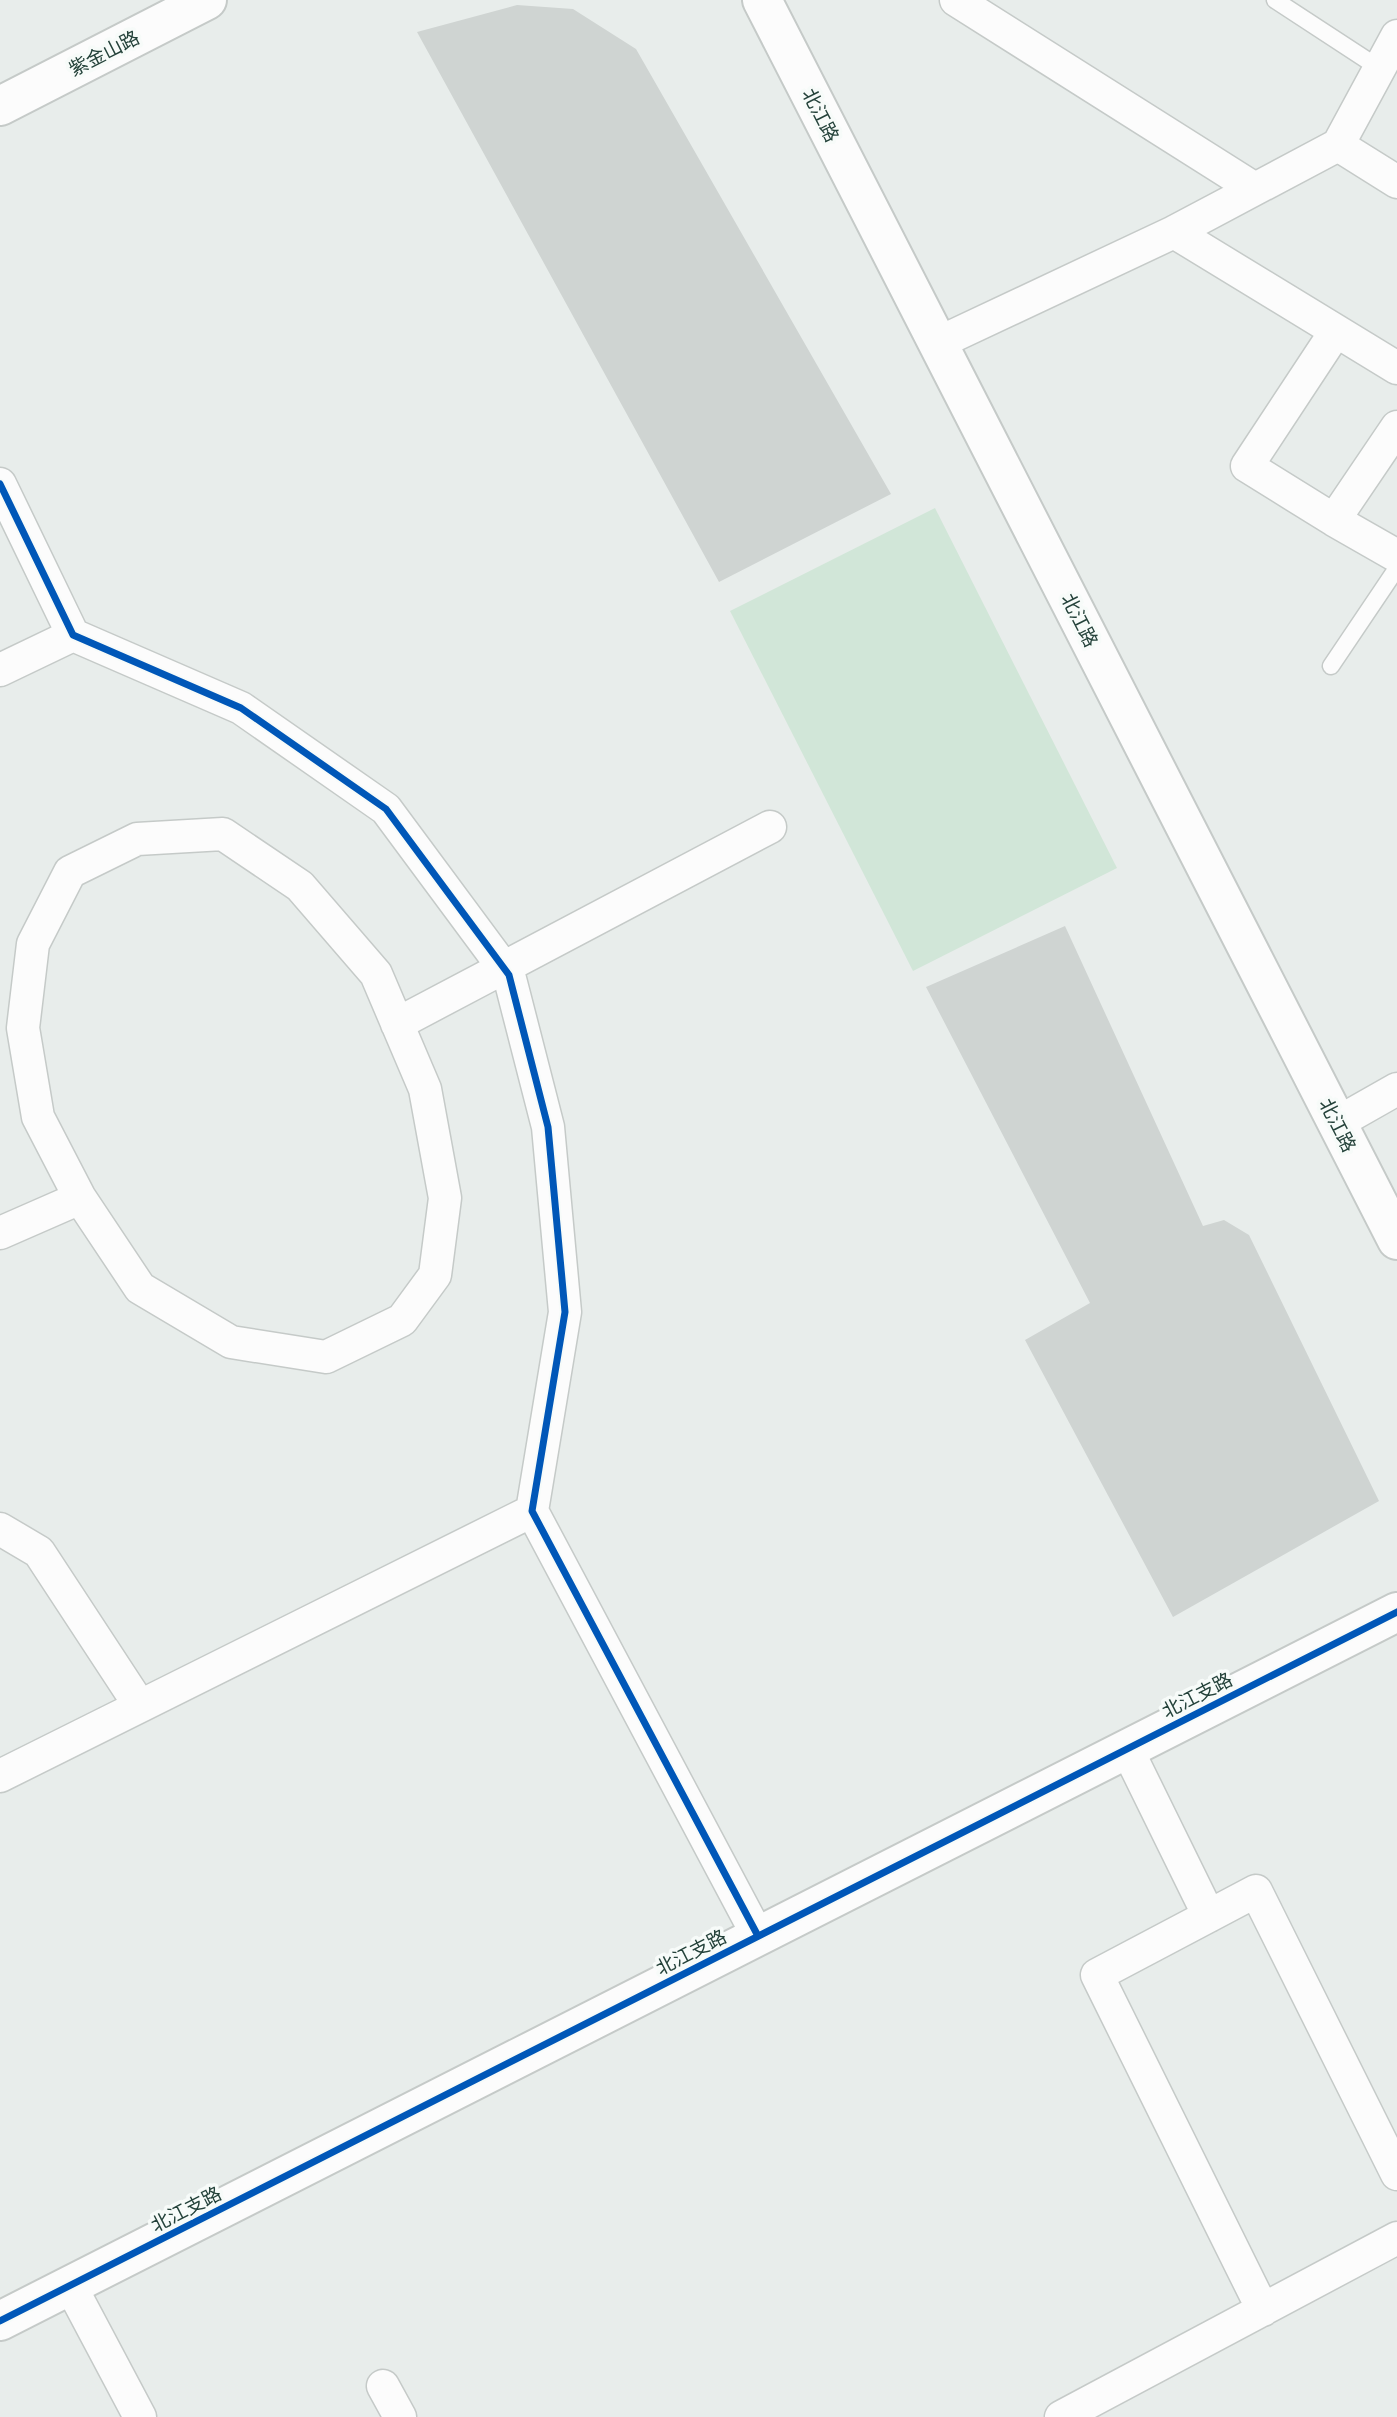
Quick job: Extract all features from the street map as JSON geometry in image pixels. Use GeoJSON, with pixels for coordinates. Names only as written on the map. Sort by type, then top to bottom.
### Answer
{"type":"FeatureCollection","features":[{"type":"Feature","properties":{"kind":"street","name":"紫金山路"},"geometry":{"type":"LineString","coordinates":[[0,106],[206,0]]}},
{"type":"Feature","properties":{"kind":"street","name":"北江路"},"geometry":{"type":"LineString","coordinates":[[762,0],[1397,1240]]}},
{"type":"Feature","properties":{"kind":"street"},"geometry":{"type":"LineString","coordinates":[[956,0],[1255,189]]}},
{"type":"Feature","properties":{"kind":"street"},"geometry":{"type":"LineString","coordinates":[[938,343],[1174,232],[1338,145],[1397,36]]}},
{"type":"Feature","properties":{"kind":"street"},"geometry":{"type":"LineString","coordinates":[[1338,145],[1397,182]]}},
{"type":"Feature","properties":{"kind":"street"},"geometry":{"type":"LineString","coordinates":[[1174,232],[1397,368]]}},
{"type":"Feature","properties":{"kind":"street"},"geometry":{"type":"LineString","coordinates":[[1336,331],[1247,466],[1397,556]]}},
{"type":"Feature","properties":{"kind":"street"},"geometry":{"type":"LineString","coordinates":[[1334,520],[1397,427]]}},
{"type":"Feature","properties":{"kind":"street"},"geometry":{"type":"LineString","coordinates":[[0,484],[73,635],[241,708],[387,808],[509,975],[548,1127],[565,1312],[532,1511],[758,1936]]}},
{"type":"Feature","properties":{"kind":"street"},"geometry":{"type":"LineString","coordinates":[[0,670],[73,635]]}},
{"type":"Feature","properties":{"kind":"street"},"geometry":{"type":"LineString","coordinates":[[397,1024],[771,827]]}},
{"type":"Feature","properties":{"kind":"street"},"geometry":{"type":"LineString","coordinates":[[223,834],[300,886],[376,974],[425,1089],[445,1198],[435,1275],[402,1320],[326,1357],[231,1342],[141,1288],[80,1198],[38,1117],[23,1028],[33,944],[70,872],[137,839],[223,834]]}},
{"type":"Feature","properties":{"kind":"street"},"geometry":{"type":"LineString","coordinates":[[1337,1123],[1397,1089]]}},
{"type":"Feature","properties":{"kind":"street"},"geometry":{"type":"LineString","coordinates":[[0,1233],[80,1198]]}},
{"type":"Feature","properties":{"kind":"street"},"geometry":{"type":"LineString","coordinates":[[0,1776],[532,1511]]}},
{"type":"Feature","properties":{"kind":"street"},"geometry":{"type":"LineString","coordinates":[[0,1529],[39,1552],[140,1706]]}},
{"type":"Feature","properties":{"kind":"street","name":"北江支路"},"geometry":{"type":"LineString","coordinates":[[0,2320],[1397,1612]]}},
{"type":"Feature","properties":{"kind":"street"},"geometry":{"type":"LineString","coordinates":[[1127,1749],[1209,1916]]}},
{"type":"Feature","properties":{"kind":"street"},"geometry":{"type":"LineString","coordinates":[[1263,2310],[1097,1975],[1256,1891],[1397,2174]]}},
{"type":"Feature","properties":{"kind":"street"},"geometry":{"type":"LineString","coordinates":[[1061,2417],[1397,2238]]}},
{"type":"Feature","properties":{"kind":"street"},"geometry":{"type":"LineString","coordinates":[[70,2285],[140,2417]]}},
{"type":"Feature","properties":{"kind":"street"},"geometry":{"type":"LineString","coordinates":[[383,2386],[400,2417]]}},
{"type":"Feature","properties":{"kind":"lane"},"geometry":{"type":"LineString","coordinates":[[1275,0],[1379,68]]}},
{"type":"Feature","properties":{"kind":"lane"},"geometry":{"type":"LineString","coordinates":[[1331,666],[1397,568]]}},
{"type":"Feature","properties":{"kind":"green space"},"geometry":{"type":"Polygon","coordinates":[[[935,508],[1117,868],[913,971],[730,611],[935,508]]]}},
{"type":"Feature","properties":{"kind":"building"},"geometry":{"type":"Polygon","coordinates":[[[517,5],[573,9],[636,49],[891,494],[719,582],[417,32],[517,5]]]}},
{"type":"Feature","properties":{"kind":"building"},"geometry":{"type":"Polygon","coordinates":[[[1065,926],[1203,1226],[1224,1220],[1249,1235],[1379,1501],[1173,1617],[1025,1340],[1090,1303],[926,987],[1065,926]]]}},
{"type":"Feature","properties":{"kind":"cycle path"},"geometry":{"type":"LineString","coordinates":[[0,484],[73,635],[241,708],[386,809],[509,975],[548,1127],[565,1312],[532,1511],[758,1936]]}},
{"type":"Feature","properties":{"kind":"cycle path"},"geometry":{"type":"LineString","coordinates":[[0,2321],[1397,1612]]}}]}
